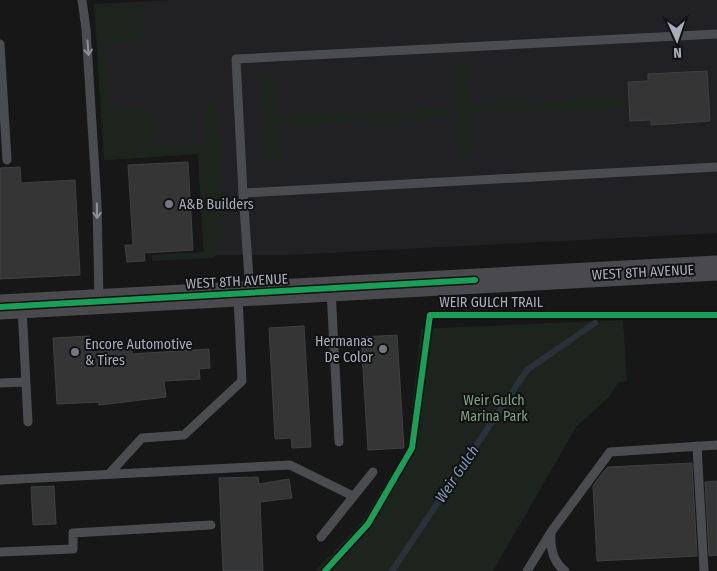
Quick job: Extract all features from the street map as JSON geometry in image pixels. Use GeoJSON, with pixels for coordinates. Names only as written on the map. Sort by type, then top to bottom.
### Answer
{"type":"FeatureCollection","features":[{"type":"Feature","properties":{"kind":"main road","name":"WEST 8TH AVENUE"},"geometry":{"type":"LineString","coordinates":[[11,306],[717,268]]}},
{"type":"Feature","properties":{"kind":"lane"},"geometry":{"type":"LineString","coordinates":[[82,0],[86,29],[97,204],[99,301]]}},
{"type":"Feature","properties":{"kind":"lane"},"geometry":{"type":"LineString","coordinates":[[109,474],[142,438],[184,435],[242,381],[244,293],[243,193],[236,60],[717,34]]}},
{"type":"Feature","properties":{"kind":"lane"},"geometry":{"type":"LineString","coordinates":[[0,44],[7,160]]}},
{"type":"Feature","properties":{"kind":"lane"},"geometry":{"type":"LineString","coordinates":[[243,193],[717,167]]}},
{"type":"Feature","properties":{"kind":"lane"},"geometry":{"type":"LineString","coordinates":[[331,288],[339,442]]}},
{"type":"Feature","properties":{"kind":"lane"},"geometry":{"type":"LineString","coordinates":[[11,306],[26,382],[28,422]]}},
{"type":"Feature","properties":{"kind":"lane"},"geometry":{"type":"LineString","coordinates":[[0,384],[26,382]]}},
{"type":"Feature","properties":{"kind":"lane"},"geometry":{"type":"LineString","coordinates":[[528,571],[551,532],[610,452],[717,445]]}},
{"type":"Feature","properties":{"kind":"lane"},"geometry":{"type":"LineString","coordinates":[[696,446],[704,571]]}},
{"type":"Feature","properties":{"kind":"lane"},"geometry":{"type":"LineString","coordinates":[[0,480],[290,465],[354,496]]}},
{"type":"Feature","properties":{"kind":"lane"},"geometry":{"type":"LineString","coordinates":[[321,537],[373,472]]}},
{"type":"Feature","properties":{"kind":"lane"},"geometry":{"type":"LineString","coordinates":[[0,552],[73,549],[72,533],[211,525]]}},
{"type":"Feature","properties":{"kind":"lane"},"geometry":{"type":"LineString","coordinates":[[551,532],[552,551],[556,562],[565,571]]}},
{"type":"Feature","properties":{"kind":"shaded area"},"geometry":{"type":"Polygon","coordinates":[[[173,0],[717,0],[717,233],[288,255],[204,255],[198,154],[104,160],[94,4],[173,0]]]}},
{"type":"Feature","properties":{"kind":"green space"},"geometry":{"type":"Polygon","coordinates":[[[142,4],[144,42],[104,44],[108,110],[151,107],[154,147],[205,144],[203,103],[217,102],[225,236],[214,258],[152,261],[152,255],[204,252],[198,154],[104,160],[95,7],[142,4]]]}},
{"type":"Feature","properties":{"kind":"green space"},"geometry":{"type":"Polygon","coordinates":[[[467,65],[470,106],[626,97],[627,107],[471,115],[472,155],[459,156],[454,66],[467,65]]]}},
{"type":"Feature","properties":{"kind":"green space"},"geometry":{"type":"Polygon","coordinates":[[[273,74],[276,117],[448,108],[449,117],[278,126],[279,166],[266,167],[261,75],[273,74]]]}},
{"type":"Feature","properties":{"kind":"green space","name":"Weir Gulch Marina Park"},"geometry":{"type":"Polygon","coordinates":[[[623,320],[627,381],[618,383],[609,397],[576,427],[493,571],[315,571],[363,521],[408,446],[421,329],[623,320]]]}},
{"type":"Feature","properties":{"kind":"building"},"geometry":{"type":"Polygon","coordinates":[[[707,71],[710,121],[651,125],[651,120],[630,121],[628,82],[648,81],[648,74],[707,71]]]}},
{"type":"Feature","properties":{"kind":"building"},"geometry":{"type":"Polygon","coordinates":[[[188,162],[193,250],[144,253],[145,261],[127,262],[125,245],[133,245],[128,165],[188,162]]]}},
{"type":"Feature","properties":{"kind":"building"},"geometry":{"type":"Polygon","coordinates":[[[20,167],[21,183],[75,180],[80,275],[0,279],[0,168],[20,167]]]}},
{"type":"Feature","properties":{"kind":"building"},"geometry":{"type":"Polygon","coordinates":[[[304,326],[311,447],[292,448],[291,438],[275,439],[269,328],[304,326]]]}},
{"type":"Feature","properties":{"kind":"building"},"geometry":{"type":"Polygon","coordinates":[[[397,335],[404,448],[368,450],[361,337],[397,335]]]}},
{"type":"Feature","properties":{"kind":"building"},"geometry":{"type":"Polygon","coordinates":[[[89,336],[90,350],[132,346],[132,354],[209,349],[210,368],[199,369],[200,379],[164,381],[166,397],[99,405],[99,402],[57,404],[53,338],[89,336]]]}},
{"type":"Feature","properties":{"kind":"building"},"geometry":{"type":"Polygon","coordinates":[[[692,463],[697,556],[597,561],[593,486],[603,472],[608,467],[692,463]]]}},
{"type":"Feature","properties":{"kind":"building"},"geometry":{"type":"Polygon","coordinates":[[[258,477],[259,484],[289,479],[292,498],[260,502],[263,571],[223,571],[219,478],[258,477]]]}},
{"type":"Feature","properties":{"kind":"building"},"geometry":{"type":"Polygon","coordinates":[[[717,481],[717,555],[709,556],[705,482],[717,481]]]}},
{"type":"Feature","properties":{"kind":"building"},"geometry":{"type":"Polygon","coordinates":[[[54,486],[56,524],[33,525],[31,487],[54,486]]]}},
{"type":"Feature","properties":{"kind":"waterway","name":"Weir Gulch"},"geometry":{"type":"LineString","coordinates":[[392,571],[527,370],[595,323]]}},
{"type":"Feature","properties":{"kind":"cycle path"},"geometry":{"type":"LineString","coordinates":[[0,307],[475,280]]}},
{"type":"Feature","properties":{"kind":"cycle path","name":"WEIR GULCH TRAIL"},"geometry":{"type":"LineString","coordinates":[[325,571],[368,524],[412,448],[430,315],[717,315]]}},
{"type":"Feature","properties":{"kind":"place","name":"A&B Builders"},"geometry":{"type":"Point","coordinates":[169,204]}},
{"type":"Feature","properties":{"kind":"place","name":"Hermanas De Color"},"geometry":{"type":"Point","coordinates":[383,349]}},
{"type":"Feature","properties":{"kind":"place","name":"Encore Automotive & Tires"},"geometry":{"type":"Point","coordinates":[75,352]}}]}
